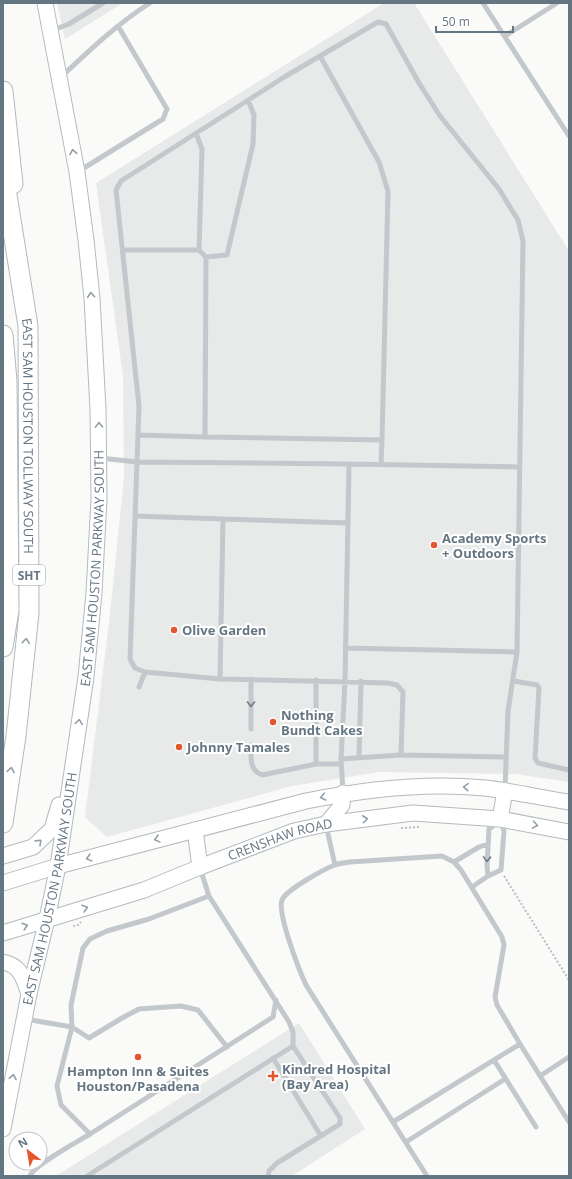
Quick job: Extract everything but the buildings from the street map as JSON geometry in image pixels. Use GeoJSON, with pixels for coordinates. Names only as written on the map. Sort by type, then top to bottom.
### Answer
{"type":"FeatureCollection","features":[{"type":"Feature","properties":{"kind":"highway"},"geometry":{"type":"LineString","coordinates":[[3,91],[28,326]]}},
{"type":"Feature","properties":{"kind":"highway","name":"EAST SAM HOUSTON TOLLWAY SOUTH"},"geometry":{"type":"LineString","coordinates":[[3,170],[28,326],[29,613],[16,736],[3,823]]}},
{"type":"Feature","properties":{"kind":"highway","name":"EAST SAM HOUSTON TOLLWAY SOUTH"},"geometry":{"type":"LineString","coordinates":[[3,335],[7,382],[9,610],[3,647]]}},
{"type":"Feature","properties":{"kind":"main road","name":"EAST SAM HOUSTON PARKWAY SOUTH"},"geometry":{"type":"LineString","coordinates":[[3,1129],[29,994],[58,866],[86,677],[94,593],[99,499],[98,410],[92,298],[77,172],[44,3]]}},
{"type":"Feature","properties":{"kind":"main road"},"geometry":{"type":"LineString","coordinates":[[3,856],[33,847],[52,828],[76,747]]}},
{"type":"Feature","properties":{"kind":"main road"},"geometry":{"type":"LineString","coordinates":[[3,883],[58,866],[306,800],[343,794],[395,787],[444,786],[485,788],[569,802]]}},
{"type":"Feature","properties":{"kind":"main road"},"geometry":{"type":"LineString","coordinates":[[500,819],[505,791]]}},
{"type":"Feature","properties":{"kind":"main road"},"geometry":{"type":"LineString","coordinates":[[326,824],[342,805],[343,794]]}},
{"type":"Feature","properties":{"kind":"main road","name":"CRENSHAW ROAD"},"geometry":{"type":"LineString","coordinates":[[3,933],[144,890],[294,831],[326,824],[413,813],[500,819],[569,832]]}},
{"type":"Feature","properties":{"kind":"main road"},"geometry":{"type":"LineString","coordinates":[[195,830],[200,867]]}},
{"type":"Feature","properties":{"kind":"main road"},"geometry":{"type":"LineString","coordinates":[[3,962],[16,966],[21,973],[29,994]]}},
{"type":"Feature","properties":{"kind":"lane"},"geometry":{"type":"LineString","coordinates":[[50,31],[69,24],[103,3]]}},
{"type":"Feature","properties":{"kind":"lane"},"geometry":{"type":"LineString","coordinates":[[59,80],[100,41],[130,16],[150,3]]}},
{"type":"Feature","properties":{"kind":"lane"},"geometry":{"type":"LineString","coordinates":[[483,3],[569,136]]}},
{"type":"Feature","properties":{"kind":"lane"},"geometry":{"type":"LineString","coordinates":[[504,36],[557,3]]}},
{"type":"Feature","properties":{"kind":"lane"},"geometry":{"type":"LineString","coordinates":[[401,755],[403,692],[397,685],[361,681],[220,679],[145,672],[135,668],[130,659],[139,406],[116,190],[121,181],[248,100],[378,22],[386,24],[419,83],[440,116],[499,189],[518,220],[523,241],[518,652],[508,710],[505,757],[505,791]]}},
{"type":"Feature","properties":{"kind":"lane"},"geometry":{"type":"LineString","coordinates":[[77,172],[164,119],[167,109],[118,26]]}},
{"type":"Feature","properties":{"kind":"lane"},"geometry":{"type":"LineString","coordinates":[[320,56],[379,162],[388,191],[381,464]]}},
{"type":"Feature","properties":{"kind":"lane"},"geometry":{"type":"LineString","coordinates":[[123,250],[198,250],[206,257],[227,255],[253,144],[254,115],[248,100]]}},
{"type":"Feature","properties":{"kind":"lane"},"geometry":{"type":"LineString","coordinates":[[196,133],[202,148],[198,250]]}},
{"type":"Feature","properties":{"kind":"lane"},"geometry":{"type":"LineString","coordinates":[[205,437],[206,257]]}},
{"type":"Feature","properties":{"kind":"lane"},"geometry":{"type":"LineString","coordinates":[[138,435],[382,440]]}},
{"type":"Feature","properties":{"kind":"lane"},"geometry":{"type":"LineString","coordinates":[[99,458],[138,462],[520,467]]}},
{"type":"Feature","properties":{"kind":"lane"},"geometry":{"type":"LineString","coordinates":[[343,794],[342,761],[349,464]]}},
{"type":"Feature","properties":{"kind":"lane"},"geometry":{"type":"LineString","coordinates":[[135,516],[348,523]]}},
{"type":"Feature","properties":{"kind":"lane"},"geometry":{"type":"LineString","coordinates":[[220,679],[223,519]]}},
{"type":"Feature","properties":{"kind":"lane"},"geometry":{"type":"LineString","coordinates":[[345,648],[518,652]]}},
{"type":"Feature","properties":{"kind":"lane"},"geometry":{"type":"LineString","coordinates":[[139,687],[145,672]]}},
{"type":"Feature","properties":{"kind":"lane"},"geometry":{"type":"LineString","coordinates":[[251,679],[251,729]]}},
{"type":"Feature","properties":{"kind":"lane"},"geometry":{"type":"LineString","coordinates":[[316,680],[316,764]]}},
{"type":"Feature","properties":{"kind":"lane"},"geometry":{"type":"LineString","coordinates":[[359,758],[361,681]]}},
{"type":"Feature","properties":{"kind":"lane"},"geometry":{"type":"LineString","coordinates":[[514,681],[537,685],[539,688],[535,758],[538,763],[569,770]]}},
{"type":"Feature","properties":{"kind":"lane"},"geometry":{"type":"LineString","coordinates":[[251,745],[252,764],[258,773],[262,775],[316,764],[359,758],[401,755],[505,757]]}},
{"type":"Feature","properties":{"kind":"lane"},"geometry":{"type":"LineString","coordinates":[[472,887],[488,876],[501,870],[504,831],[500,819],[489,829],[488,876]]}},
{"type":"Feature","properties":{"kind":"lane"},"geometry":{"type":"LineString","coordinates":[[326,824],[335,865]]}},
{"type":"Feature","properties":{"kind":"lane"},"geometry":{"type":"LineString","coordinates":[[454,862],[479,847],[488,844]]}},
{"type":"Feature","properties":{"kind":"lane"},"geometry":{"type":"LineString","coordinates":[[427,1176],[306,985],[298,967],[281,913],[281,901],[286,894],[323,870],[335,865],[350,862],[442,856],[454,862],[472,887],[502,937],[504,945],[496,997],[497,1005],[569,1122]]}},
{"type":"Feature","properties":{"kind":"lane"},"geometry":{"type":"LineString","coordinates":[[200,867],[210,896],[289,1022],[293,1032],[293,1046],[340,1118],[340,1124],[277,1163],[269,1171],[268,1176]]}},
{"type":"Feature","properties":{"kind":"lane"},"geometry":{"type":"LineString","coordinates":[[90,1134],[61,1105],[57,1086],[72,1027],[71,1005],[83,948],[90,939],[107,931],[149,919],[210,896]]}},
{"type":"Feature","properties":{"kind":"lane"},"geometry":{"type":"LineString","coordinates":[[30,1176],[32,1171],[42,1162],[54,1157],[273,1018],[276,1000]]}},
{"type":"Feature","properties":{"kind":"lane"},"geometry":{"type":"LineString","coordinates":[[24,1019],[72,1027],[89,1038],[139,1009],[181,1006],[198,1010],[227,1047]]}},
{"type":"Feature","properties":{"kind":"lane"},"geometry":{"type":"LineString","coordinates":[[393,1122],[520,1044]]}},
{"type":"Feature","properties":{"kind":"lane"},"geometry":{"type":"LineString","coordinates":[[88,1176],[293,1046]]}},
{"type":"Feature","properties":{"kind":"lane"},"geometry":{"type":"LineString","coordinates":[[540,1076],[569,1057]]}},
{"type":"Feature","properties":{"kind":"lane"},"geometry":{"type":"LineString","coordinates":[[273,1058],[321,1136]]}},
{"type":"Feature","properties":{"kind":"lane"},"geometry":{"type":"LineString","coordinates":[[494,1060],[536,1127]]}},
{"type":"Feature","properties":{"kind":"lane"},"geometry":{"type":"LineString","coordinates":[[406,1142],[506,1079]]}},
{"type":"Feature","properties":{"kind":"path"},"geometry":{"type":"LineString","coordinates":[[401,828],[424,827]]}},
{"type":"Feature","properties":{"kind":"path"},"geometry":{"type":"LineString","coordinates":[[501,870],[569,980]]}},
{"type":"Feature","properties":{"kind":"shaded area"},"geometry":{"type":"Polygon","coordinates":[[[57,3],[123,3],[65,39],[57,3]]]}},
{"type":"Feature","properties":{"kind":"shaded area"},"geometry":{"type":"Polygon","coordinates":[[[384,3],[414,3],[569,251],[569,782],[515,774],[379,772],[292,786],[107,837],[85,817],[109,623],[124,477],[123,376],[96,183],[384,3]]]}},
{"type":"Feature","properties":{"kind":"shaded area","name":"Kindred Hospital (Bay Area)"},"geometry":{"type":"Polygon","coordinates":[[[299,1023],[365,1129],[292,1176],[56,1176],[299,1023]]]}},
{"type":"Feature","properties":{"kind":"place","name":"Academy Sports + Outdoors"},"geometry":{"type":"Point","coordinates":[434,545]}},
{"type":"Feature","properties":{"kind":"place","name":"Olive Garden"},"geometry":{"type":"Point","coordinates":[174,630]}},
{"type":"Feature","properties":{"kind":"place","name":"Nothing Bundt Cakes"},"geometry":{"type":"Point","coordinates":[273,722]}},
{"type":"Feature","properties":{"kind":"place","name":"Johnny Tamales"},"geometry":{"type":"Point","coordinates":[179,747]}},
{"type":"Feature","properties":{"kind":"place","name":"Hampton Inn & Suites Houston/Pasadena"},"geometry":{"type":"Point","coordinates":[138,1057]}},
{"type":"Feature","properties":{"kind":"place","name":"Kindred Hospital (Bay Area)"},"geometry":{"type":"Point","coordinates":[273,1076]}}]}
